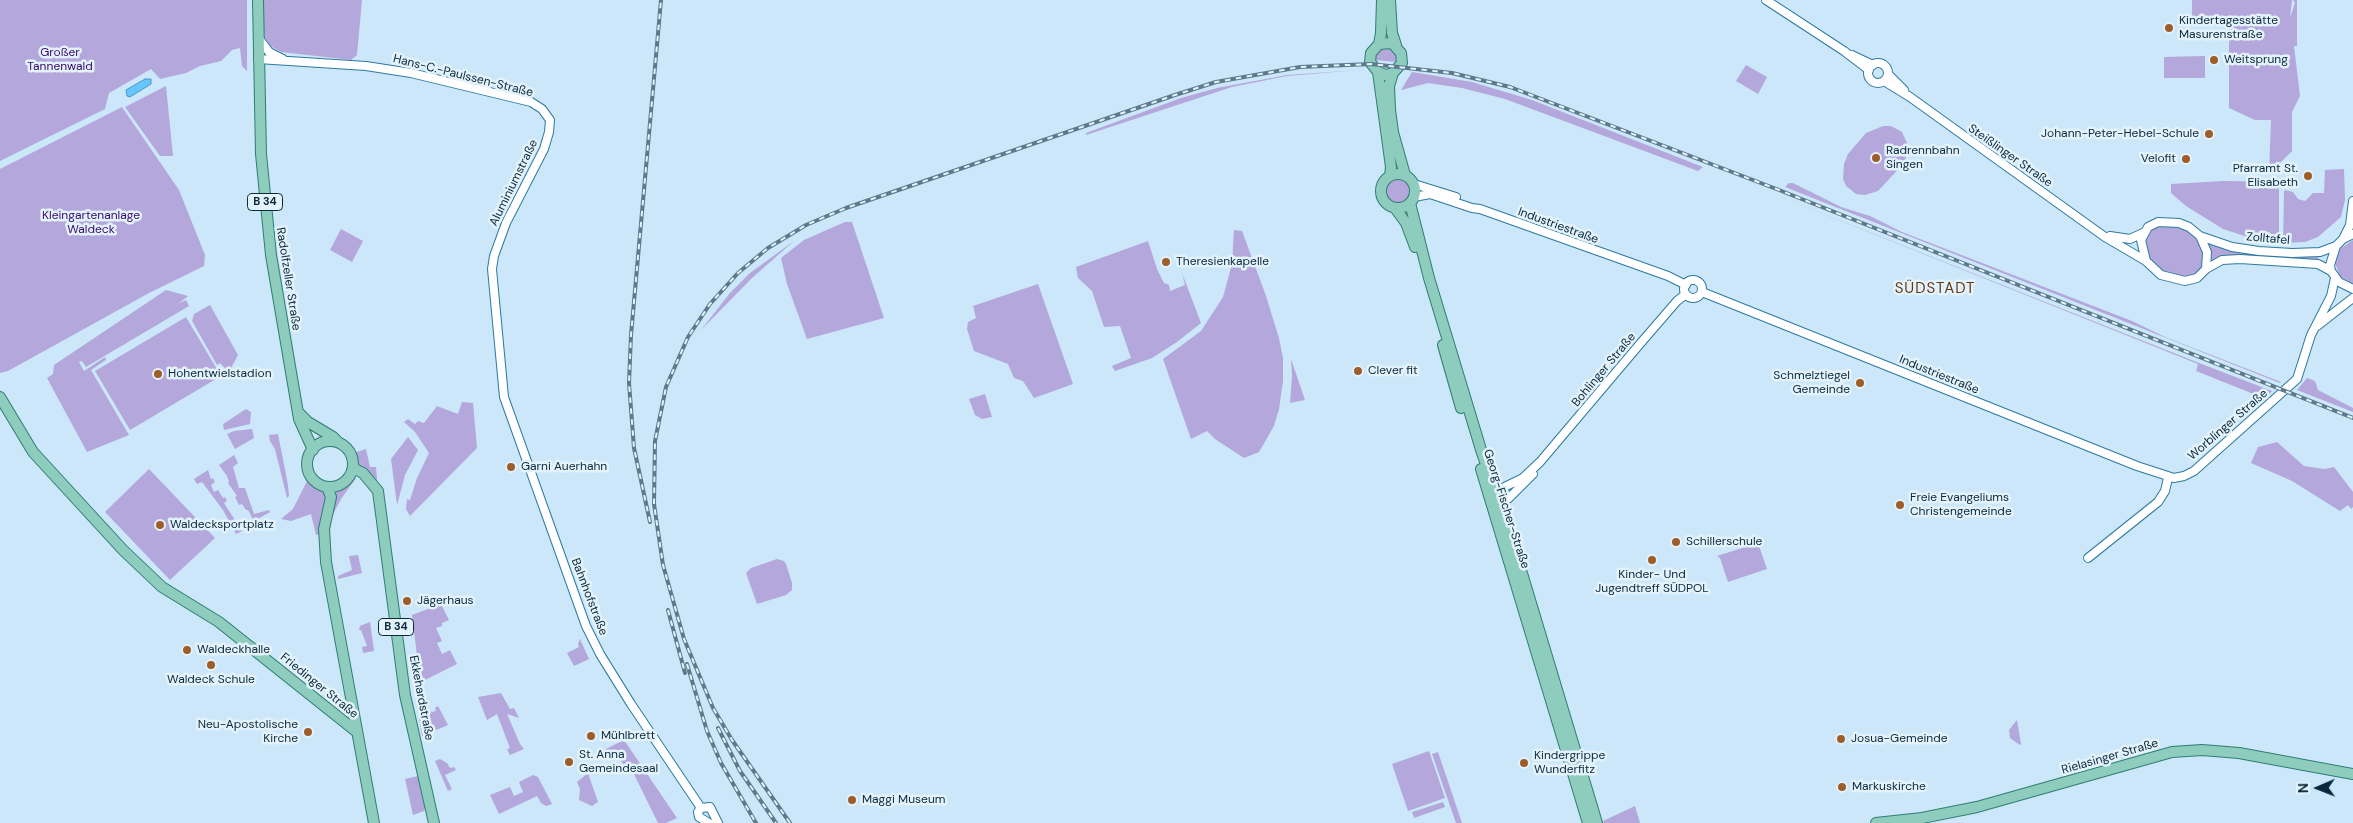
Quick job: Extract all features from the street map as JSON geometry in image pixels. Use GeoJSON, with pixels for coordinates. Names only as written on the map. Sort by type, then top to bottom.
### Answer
{"type":"FeatureCollection","features":[{"type":"Feature","properties":{"kind":"main road","name":"Radolfzeller Straße"},"geometry":{"type":"LineString","coordinates":[[258,0],[261,148],[270,249],[297,410],[313,450]]}},
{"type":"Feature","properties":{"kind":"main road","name":"Georg-Fischer-Straße"},"geometry":{"type":"LineString","coordinates":[[1382,0],[1379,44],[1372,50],[1370,60],[1378,72],[1391,167],[1390,176],[1382,184],[1381,193],[1389,205],[1395,208],[1406,223],[1414,245],[1450,375],[1497,505],[1592,821]]}},
{"type":"Feature","properties":{"kind":"main road"},"geometry":{"type":"LineString","coordinates":[[1378,72],[1386,75],[1393,73],[1399,69],[1402,60],[1402,53],[1396,45],[1392,33],[1390,0]]}},
{"type":"Feature","properties":{"kind":"main road"},"geometry":{"type":"LineString","coordinates":[[1379,44],[1388,42],[1396,45]]}},
{"type":"Feature","properties":{"kind":"main road"},"geometry":{"type":"LineString","coordinates":[[1393,73],[1389,86],[1393,132],[1405,175],[1414,184]]}},
{"type":"Feature","properties":{"kind":"main road"},"geometry":{"type":"LineString","coordinates":[[1390,176],[1405,175]]}},
{"type":"Feature","properties":{"kind":"main road","name":"Georg-Fischer-Straße"},"geometry":{"type":"LineString","coordinates":[[1414,184],[1412,200],[1429,278],[1493,493]]}},
{"type":"Feature","properties":{"kind":"main road"},"geometry":{"type":"LineString","coordinates":[[1395,208],[1412,200]]}},
{"type":"Feature","properties":{"kind":"main road","name":"Friedinger Straße"},"geometry":{"type":"LineString","coordinates":[[0,397],[33,452],[123,550],[162,587],[219,622],[357,732]]}},
{"type":"Feature","properties":{"kind":"main road","name":"B 34"},"geometry":{"type":"LineString","coordinates":[[297,410],[308,422],[333,437],[351,454],[353,468]]}},
{"type":"Feature","properties":{"kind":"main road"},"geometry":{"type":"LineString","coordinates":[[313,450],[323,443],[340,444]]}},
{"type":"Feature","properties":{"kind":"main road","name":"B 34"},"geometry":{"type":"LineString","coordinates":[[313,450],[308,462],[310,475],[320,485],[327,487]]}},
{"type":"Feature","properties":{"kind":"main road"},"geometry":{"type":"LineString","coordinates":[[353,468],[347,481],[341,485],[327,487],[330,492],[331,501],[324,529],[324,544],[374,823]]}},
{"type":"Feature","properties":{"kind":"main road","name":"Ekkehardstraße"},"geometry":{"type":"LineString","coordinates":[[353,468],[363,473],[378,492],[406,695],[434,823]]}},
{"type":"Feature","properties":{"kind":"main road"},"geometry":{"type":"LineString","coordinates":[[339,719],[353,711]]}},
{"type":"Feature","properties":{"kind":"main road","name":"Rielasinger Straße"},"geometry":{"type":"LineString","coordinates":[[1876,823],[1922,818],[1977,807],[2172,752],[2202,750],[2239,753],[2353,774]]}},
{"type":"Feature","properties":{"kind":"street","name":"Steißlinger Straße"},"geometry":{"type":"LineString","coordinates":[[1766,0],[1871,68]]}},
{"type":"Feature","properties":{"kind":"street"},"geometry":{"type":"LineString","coordinates":[[258,36],[269,52],[284,60]]}},
{"type":"Feature","properties":{"kind":"street","name":"Hans-C.-Paulssen-Straße"},"geometry":{"type":"LineString","coordinates":[[258,59],[366,66],[410,73],[531,102],[542,109]]}},
{"type":"Feature","properties":{"kind":"street","name":"Steißlinger Straße"},"geometry":{"type":"LineString","coordinates":[[1871,68],[1882,64],[1887,68],[1888,74],[1910,97]]}},
{"type":"Feature","properties":{"kind":"street","name":"Steißlinger Straße"},"geometry":{"type":"LineString","coordinates":[[1871,68],[1869,76],[1872,81],[1877,83],[1884,81],[1910,97],[2098,231],[2146,261],[2161,275],[2177,281],[2185,281],[2197,278],[2206,269]]}},
{"type":"Feature","properties":{"kind":"street"},"geometry":{"type":"LineString","coordinates":[[1884,81],[1888,74]]}},
{"type":"Feature","properties":{"kind":"street","name":"Aluminiumstraße"},"geometry":{"type":"LineString","coordinates":[[504,397],[492,269],[502,232],[547,140],[550,120],[542,109]]}},
{"type":"Feature","properties":{"kind":"street","name":"Industriestraße"},"geometry":{"type":"LineString","coordinates":[[1414,184],[1473,204],[1480,209]]}},
{"type":"Feature","properties":{"kind":"street","name":"Industriestraße"},"geometry":{"type":"LineString","coordinates":[[1412,200],[1430,194],[1480,209],[1668,276],[1686,285]]}},
{"type":"Feature","properties":{"kind":"street"},"geometry":{"type":"LineString","coordinates":[[2336,246],[2343,239],[2350,225],[2353,201]]}},
{"type":"Feature","properties":{"kind":"street","name":"Steißlinger Straße"},"geometry":{"type":"LineString","coordinates":[[2098,231],[2114,238],[2123,239],[2144,233],[2148,226],[2164,221],[2189,227],[2200,236]]}},
{"type":"Feature","properties":{"kind":"street"},"geometry":{"type":"LineString","coordinates":[[2144,233],[2141,246],[2146,261]]}},
{"type":"Feature","properties":{"kind":"street"},"geometry":{"type":"LineString","coordinates":[[2343,239],[2353,234]]}},
{"type":"Feature","properties":{"kind":"street"},"geometry":{"type":"LineString","coordinates":[[2200,236],[2207,252],[2206,269]]}},
{"type":"Feature","properties":{"kind":"street","name":"Zolltafel"},"geometry":{"type":"LineString","coordinates":[[2200,236],[2232,247],[2259,251],[2320,252],[2336,246]]}},
{"type":"Feature","properties":{"kind":"street","name":"Worblinger Straße"},"geometry":{"type":"LineString","coordinates":[[2168,478],[2184,476],[2194,470],[2297,379],[2310,335],[2331,296],[2333,274],[2331,258],[2336,246]]}},
{"type":"Feature","properties":{"kind":"street","name":"Zolltafel"},"geometry":{"type":"LineString","coordinates":[[2206,269],[2222,260],[2318,264],[2333,274],[2339,282],[2353,289]]}},
{"type":"Feature","properties":{"kind":"street"},"geometry":{"type":"LineString","coordinates":[[1691,280],[1697,281],[1702,286],[1702,292],[1694,298],[1686,294],[1686,285],[1691,280]]}},
{"type":"Feature","properties":{"kind":"street","name":"Industriestraße"},"geometry":{"type":"LineString","coordinates":[[1702,292],[2168,478]]}},
{"type":"Feature","properties":{"kind":"street","name":"Bohlinger Straße"},"geometry":{"type":"LineString","coordinates":[[1493,493],[1523,478],[1540,462],[1656,325],[1677,301],[1686,294]]}},
{"type":"Feature","properties":{"kind":"street","name":"Worblinger Straße"},"geometry":{"type":"LineString","coordinates":[[2316,326],[2353,298]]}},
{"type":"Feature","properties":{"kind":"street","name":"Bahnhofstraße"},"geometry":{"type":"LineString","coordinates":[[504,397],[586,626],[600,654],[626,697],[701,808],[698,812],[699,817],[708,822],[714,814]]}},
{"type":"Feature","properties":{"kind":"street","name":"Bohlinger Straße"},"geometry":{"type":"LineString","coordinates":[[1497,505],[1530,478],[1540,462]]}},
{"type":"Feature","properties":{"kind":"street"},"geometry":{"type":"LineString","coordinates":[[2088,558],[2158,502],[2165,491],[2168,478]]}},
{"type":"Feature","properties":{"kind":"street"},"geometry":{"type":"LineString","coordinates":[[701,808],[708,806],[718,823]]}},
{"type":"Feature","properties":{"kind":"green space","name":"Großer Tannenwald"},"geometry":{"type":"Polygon","coordinates":[[[0,0],[247,0],[247,71],[242,66],[240,48],[232,50],[221,61],[200,66],[186,73],[160,79],[151,69],[109,93],[105,109],[0,161],[0,0]]]}},
{"type":"Feature","properties":{"kind":"green space"},"geometry":{"type":"Polygon","coordinates":[[[263,0],[362,0],[357,55],[351,60],[281,52],[270,46],[265,38],[263,0]]]}},
{"type":"Feature","properties":{"kind":"green space"},"geometry":{"type":"Polygon","coordinates":[[[2192,0],[2292,0],[2290,18],[2295,3],[2293,0],[2297,0],[2297,46],[2294,46],[2300,96],[2292,112],[2292,151],[2269,174],[2271,120],[2255,120],[2229,108],[2229,26],[2192,25],[2192,0]]]}},
{"type":"Feature","properties":{"kind":"green space"},"geometry":{"type":"Polygon","coordinates":[[[1380,48],[1391,49],[1396,54],[1396,62],[1375,60],[1380,48]]]}},
{"type":"Feature","properties":{"kind":"green space"},"geometry":{"type":"Polygon","coordinates":[[[2205,56],[2205,78],[2164,78],[2164,57],[2205,56]]]}},
{"type":"Feature","properties":{"kind":"green space"},"geometry":{"type":"Polygon","coordinates":[[[1746,65],[1767,77],[1758,94],[1736,81],[1746,65]]]}},
{"type":"Feature","properties":{"kind":"green space"},"geometry":{"type":"Polygon","coordinates":[[[1359,70],[1287,76],[1232,87],[1086,135],[1086,133],[1181,98],[1217,88],[1287,75],[1359,70]]]}},
{"type":"Feature","properties":{"kind":"green space"},"geometry":{"type":"Polygon","coordinates":[[[1412,72],[1472,82],[1532,100],[1703,167],[1698,171],[1505,99],[1462,88],[1428,83],[1401,90],[1412,72]]]}},
{"type":"Feature","properties":{"kind":"green space"},"geometry":{"type":"Polygon","coordinates":[[[166,86],[173,156],[160,156],[125,107],[166,86]]]}},
{"type":"Feature","properties":{"kind":"green space","name":"Kleingartenanlage Waldeck"},"geometry":{"type":"Polygon","coordinates":[[[122,107],[179,190],[205,255],[204,266],[149,293],[8,371],[0,373],[0,169],[122,107]]]}},
{"type":"Feature","properties":{"kind":"green space","name":"Radrennbahn Singen"},"geometry":{"type":"Polygon","coordinates":[[[1883,126],[1891,126],[1902,132],[1908,145],[1905,162],[1878,191],[1865,195],[1856,194],[1846,186],[1843,179],[1844,164],[1848,154],[1866,133],[1883,126]]]}},
{"type":"Feature","properties":{"kind":"green space"},"geometry":{"type":"Polygon","coordinates":[[[2344,169],[2345,200],[2341,217],[2318,237],[2305,242],[2283,243],[2285,190],[2293,192],[2298,199],[2305,201],[2313,193],[2324,193],[2325,170],[2344,169]]]}},
{"type":"Feature","properties":{"kind":"green space"},"geometry":{"type":"Polygon","coordinates":[[[1398,178],[1407,182],[1411,191],[1407,200],[1398,204],[1389,200],[1385,191],[1389,182],[1398,178]]]}},
{"type":"Feature","properties":{"kind":"green space"},"geometry":{"type":"Polygon","coordinates":[[[2224,181],[2279,182],[2279,244],[2260,241],[2223,229],[2186,206],[2171,193],[2171,184],[2224,181]]]}},
{"type":"Feature","properties":{"kind":"green space"},"geometry":{"type":"Polygon","coordinates":[[[1789,183],[1793,183],[1841,207],[1870,216],[1902,232],[2132,321],[2165,337],[2281,382],[2280,383],[1785,187],[1789,183]]]}},
{"type":"Feature","properties":{"kind":"green space"},"geometry":{"type":"Polygon","coordinates":[[[1776,195],[2272,391],[2266,397],[2261,397],[2196,371],[2198,364],[1776,195]]]}},
{"type":"Feature","properties":{"kind":"green space"},"geometry":{"type":"Polygon","coordinates":[[[845,222],[852,222],[884,318],[807,339],[787,284],[781,258],[804,240],[845,222]]]}},
{"type":"Feature","properties":{"kind":"green space"},"geometry":{"type":"Polygon","coordinates":[[[2158,225],[2181,226],[2196,237],[2203,250],[2204,263],[2196,275],[2185,278],[2163,272],[2151,264],[2146,249],[2146,236],[2149,231],[2158,225]]]}},
{"type":"Feature","properties":{"kind":"green space"},"geometry":{"type":"Polygon","coordinates":[[[341,229],[363,241],[352,262],[330,250],[341,229]]]}},
{"type":"Feature","properties":{"kind":"green space"},"geometry":{"type":"Polygon","coordinates":[[[1234,230],[1242,231],[1266,296],[1283,358],[1283,381],[1279,409],[1274,426],[1259,452],[1244,458],[1215,439],[1207,431],[1191,439],[1163,359],[1201,331],[1223,297],[1232,264],[1234,230]]]}},
{"type":"Feature","properties":{"kind":"green space"},"geometry":{"type":"Polygon","coordinates":[[[2353,240],[2353,284],[2340,276],[2335,263],[2340,249],[2353,240]]]}},
{"type":"Feature","properties":{"kind":"green space"},"geometry":{"type":"Polygon","coordinates":[[[794,241],[752,278],[701,330],[730,293],[750,273],[794,241]]]}},
{"type":"Feature","properties":{"kind":"green space"},"geometry":{"type":"Polygon","coordinates":[[[1148,241],[1157,269],[1164,283],[1169,285],[1170,291],[1185,285],[1182,273],[1201,323],[1177,342],[1152,358],[1115,371],[1112,366],[1131,358],[1120,326],[1104,327],[1092,291],[1078,278],[1076,267],[1148,241]]]}},
{"type":"Feature","properties":{"kind":"green space"},"geometry":{"type":"Polygon","coordinates":[[[2206,242],[2228,249],[2319,255],[2318,261],[2221,257],[2210,263],[2209,248],[2206,242]]]}},
{"type":"Feature","properties":{"kind":"green space"},"geometry":{"type":"Polygon","coordinates":[[[1038,284],[1073,384],[1034,398],[1023,381],[1014,378],[1008,364],[974,351],[967,329],[968,322],[976,318],[973,306],[1038,284]]]}},
{"type":"Feature","properties":{"kind":"green space"},"geometry":{"type":"Polygon","coordinates":[[[166,290],[188,296],[178,304],[186,300],[189,306],[86,367],[82,361],[79,362],[84,371],[105,357],[106,360],[91,370],[129,435],[87,452],[47,378],[53,374],[54,365],[166,290]]]}},
{"type":"Feature","properties":{"kind":"green space"},"geometry":{"type":"Polygon","coordinates":[[[210,305],[238,355],[229,372],[220,363],[217,365],[192,321],[194,314],[210,305]]]}},
{"type":"Feature","properties":{"kind":"green space","name":"Hohentwielstadion"},"geometry":{"type":"Polygon","coordinates":[[[186,317],[221,376],[130,430],[95,371],[186,317]]]}},
{"type":"Feature","properties":{"kind":"green space"},"geometry":{"type":"Polygon","coordinates":[[[1291,359],[1305,400],[1290,403],[1292,376],[1291,359]]]}},
{"type":"Feature","properties":{"kind":"green space"},"geometry":{"type":"Polygon","coordinates":[[[2307,378],[2315,381],[2318,390],[2353,408],[2353,412],[2297,390],[2307,378]]]}},
{"type":"Feature","properties":{"kind":"green space"},"geometry":{"type":"Polygon","coordinates":[[[985,394],[992,417],[982,419],[975,415],[969,399],[985,394]]]}},
{"type":"Feature","properties":{"kind":"green space"},"geometry":{"type":"Polygon","coordinates":[[[462,402],[473,403],[477,448],[410,516],[406,509],[407,499],[410,500],[417,478],[429,453],[415,432],[404,422],[408,419],[415,424],[418,421],[424,423],[437,406],[458,414],[462,402]]]}},
{"type":"Feature","properties":{"kind":"green space"},"geometry":{"type":"Polygon","coordinates":[[[246,409],[251,412],[250,424],[224,430],[223,424],[246,409]]]}},
{"type":"Feature","properties":{"kind":"green space"},"geometry":{"type":"Polygon","coordinates":[[[252,429],[254,438],[235,449],[227,434],[234,431],[252,429]]]}},
{"type":"Feature","properties":{"kind":"green space"},"geometry":{"type":"Polygon","coordinates":[[[278,434],[288,485],[289,496],[287,498],[275,449],[269,435],[278,434]]]}},
{"type":"Feature","properties":{"kind":"green space"},"geometry":{"type":"Polygon","coordinates":[[[408,437],[418,450],[405,475],[397,505],[391,459],[408,437]]]}},
{"type":"Feature","properties":{"kind":"green space"},"geometry":{"type":"Polygon","coordinates":[[[2277,442],[2304,466],[2324,469],[2334,467],[2353,492],[2353,507],[2351,509],[2348,505],[2340,511],[2292,481],[2251,463],[2258,447],[2277,442]]]}},
{"type":"Feature","properties":{"kind":"green space"},"geometry":{"type":"Polygon","coordinates":[[[366,449],[370,467],[376,467],[378,491],[353,468],[351,454],[366,449]]]}},
{"type":"Feature","properties":{"kind":"green space"},"geometry":{"type":"Polygon","coordinates":[[[234,455],[238,463],[233,467],[239,488],[245,488],[254,514],[269,510],[270,512],[254,521],[248,510],[242,504],[239,505],[235,497],[237,496],[228,483],[227,476],[219,465],[234,455]]]}},
{"type":"Feature","properties":{"kind":"green space","name":"Waldecksportplatz"},"geometry":{"type":"Polygon","coordinates":[[[149,469],[215,538],[170,580],[105,512],[149,469]]]}},
{"type":"Feature","properties":{"kind":"green space"},"geometry":{"type":"Polygon","coordinates":[[[208,470],[211,479],[213,478],[215,482],[211,485],[214,492],[218,490],[223,498],[225,497],[227,501],[224,503],[242,531],[236,534],[223,510],[202,482],[197,484],[194,479],[208,470]]]}},
{"type":"Feature","properties":{"kind":"green space"},"geometry":{"type":"Polygon","coordinates":[[[310,475],[320,485],[327,487],[341,485],[351,475],[356,478],[341,499],[323,534],[316,535],[311,514],[291,521],[281,519],[293,509],[310,475]]]}},
{"type":"Feature","properties":{"kind":"green space"},"geometry":{"type":"Polygon","coordinates":[[[1758,543],[1767,569],[1728,582],[1720,558],[1717,556],[1758,543]]]}},
{"type":"Feature","properties":{"kind":"green space"},"geometry":{"type":"Polygon","coordinates":[[[358,555],[362,573],[338,579],[338,576],[352,570],[349,556],[358,555]]]}},
{"type":"Feature","properties":{"kind":"green space"},"geometry":{"type":"Polygon","coordinates":[[[777,559],[784,561],[786,564],[792,583],[792,590],[786,595],[757,604],[746,573],[751,568],[777,559]]]}},
{"type":"Feature","properties":{"kind":"green space"},"geometry":{"type":"Polygon","coordinates":[[[441,604],[449,620],[436,628],[442,641],[437,643],[442,654],[450,650],[457,664],[421,682],[417,674],[419,672],[412,615],[441,604]]]}},
{"type":"Feature","properties":{"kind":"green space"},"geometry":{"type":"Polygon","coordinates":[[[370,622],[374,651],[363,653],[362,647],[367,646],[361,630],[359,630],[360,626],[370,622]]]}},
{"type":"Feature","properties":{"kind":"green space"},"geometry":{"type":"Polygon","coordinates":[[[580,639],[589,659],[574,666],[567,653],[579,647],[580,639]]]}},
{"type":"Feature","properties":{"kind":"green space"},"geometry":{"type":"Polygon","coordinates":[[[501,693],[510,709],[514,708],[519,718],[507,714],[524,749],[510,755],[507,749],[510,748],[497,714],[487,720],[478,697],[501,693]]]}},
{"type":"Feature","properties":{"kind":"green space"},"geometry":{"type":"Polygon","coordinates":[[[438,706],[448,725],[422,736],[419,717],[430,710],[432,712],[436,711],[435,708],[438,706]]]}},
{"type":"Feature","properties":{"kind":"green space"},"geometry":{"type":"Polygon","coordinates":[[[2017,720],[2020,745],[2010,738],[2009,730],[2017,720]]]}},
{"type":"Feature","properties":{"kind":"green space"},"geometry":{"type":"Polygon","coordinates":[[[624,740],[677,818],[666,823],[658,823],[629,764],[624,766],[618,755],[609,759],[604,750],[624,740]]]}},
{"type":"Feature","properties":{"kind":"green space"},"geometry":{"type":"Polygon","coordinates":[[[1429,751],[1445,798],[1408,811],[1392,764],[1429,751]]]}},
{"type":"Feature","properties":{"kind":"green space"},"geometry":{"type":"Polygon","coordinates":[[[1438,752],[1462,823],[1456,823],[1432,754],[1438,752]]]}},
{"type":"Feature","properties":{"kind":"green space"},"geometry":{"type":"Polygon","coordinates":[[[440,759],[447,763],[450,768],[454,767],[456,770],[445,775],[452,789],[448,791],[435,761],[440,759]]]}},
{"type":"Feature","properties":{"kind":"green space"},"geometry":{"type":"Polygon","coordinates":[[[588,773],[598,802],[592,806],[579,800],[580,789],[577,782],[588,773]]]}},
{"type":"Feature","properties":{"kind":"green space"},"geometry":{"type":"Polygon","coordinates":[[[533,775],[538,777],[552,804],[546,806],[541,803],[537,796],[499,814],[490,795],[510,787],[514,796],[523,792],[519,782],[533,775]]]}},
{"type":"Feature","properties":{"kind":"green space"},"geometry":{"type":"Polygon","coordinates":[[[418,776],[425,808],[424,811],[413,815],[405,779],[418,776]]]}},
{"type":"Feature","properties":{"kind":"green space"},"geometry":{"type":"Polygon","coordinates":[[[1443,802],[1445,807],[1414,818],[1412,812],[1443,802]]]}},
{"type":"Feature","properties":{"kind":"green space"},"geometry":{"type":"Polygon","coordinates":[[[1635,806],[1640,823],[1604,823],[1603,821],[1635,806]]]}},
{"type":"Feature","properties":{"kind":"water"},"geometry":{"type":"Polygon","coordinates":[[[145,79],[151,79],[151,84],[130,97],[127,96],[126,90],[145,79]]]}},
{"type":"Feature","properties":{"kind":"railway"},"geometry":{"type":"LineString","coordinates":[[650,522],[634,448],[629,383],[631,335],[661,0]]}},
{"type":"Feature","properties":{"kind":"railway"},"geometry":{"type":"LineString","coordinates":[[790,823],[732,740],[713,708],[684,639],[663,565],[654,504],[655,441],[666,387],[688,337],[710,304],[738,273],[768,248],[806,225],[846,208],[1216,82],[1300,67],[1371,64],[1452,73],[1510,87],[1779,190],[2353,418]]}},
{"type":"Feature","properties":{"kind":"railway"},"geometry":{"type":"LineString","coordinates":[[668,610],[685,673]]}},
{"type":"Feature","properties":{"kind":"railway"},"geometry":{"type":"LineString","coordinates":[[687,664],[707,731],[721,763],[756,823]]}},
{"type":"Feature","properties":{"kind":"railway"},"geometry":{"type":"LineString","coordinates":[[718,728],[740,771],[776,823]]}},
{"type":"Feature","properties":{"kind":"place","name":"Kindertagesstätte Masurenstraße"},"geometry":{"type":"Point","coordinates":[2169,28]}},
{"type":"Feature","properties":{"kind":"place","name":"Weitsprung"},"geometry":{"type":"Point","coordinates":[2214,60]}},
{"type":"Feature","properties":{"kind":"place","name":"Johann-Peter-Hebel-Schule"},"geometry":{"type":"Point","coordinates":[2209,134]}},
{"type":"Feature","properties":{"kind":"place","name":"Radrennbahn Singen"},"geometry":{"type":"Point","coordinates":[1876,158]}},
{"type":"Feature","properties":{"kind":"place","name":"Velofit"},"geometry":{"type":"Point","coordinates":[2186,159]}},
{"type":"Feature","properties":{"kind":"place","name":"Pfarramt St. Elisabeth"},"geometry":{"type":"Point","coordinates":[2308,176]}},
{"type":"Feature","properties":{"kind":"place","name":"Theresienkapelle"},"geometry":{"type":"Point","coordinates":[1166,262]}},
{"type":"Feature","properties":{"kind":"place","name":"Clever fit"},"geometry":{"type":"Point","coordinates":[1358,371]}},
{"type":"Feature","properties":{"kind":"place","name":"Hohentwielstadion"},"geometry":{"type":"Point","coordinates":[158,374]}},
{"type":"Feature","properties":{"kind":"place","name":"Schmelztiegel Gemeinde"},"geometry":{"type":"Point","coordinates":[1860,383]}},
{"type":"Feature","properties":{"kind":"place","name":"Garni Auerhahn"},"geometry":{"type":"Point","coordinates":[511,467]}},
{"type":"Feature","properties":{"kind":"place","name":"Freie Evangeliums Christengemeinde"},"geometry":{"type":"Point","coordinates":[1900,505]}},
{"type":"Feature","properties":{"kind":"place","name":"Waldecksportplatz"},"geometry":{"type":"Point","coordinates":[160,525]}},
{"type":"Feature","properties":{"kind":"place","name":"Schillerschule"},"geometry":{"type":"Point","coordinates":[1676,542]}},
{"type":"Feature","properties":{"kind":"place","name":"Kinder- Und Jugendtreff SÜDPOL"},"geometry":{"type":"Point","coordinates":[1652,560]}},
{"type":"Feature","properties":{"kind":"place","name":"Jägerhaus"},"geometry":{"type":"Point","coordinates":[407,601]}},
{"type":"Feature","properties":{"kind":"place","name":"Waldeckhalle"},"geometry":{"type":"Point","coordinates":[187,650]}},
{"type":"Feature","properties":{"kind":"place","name":"Waldeck Schule"},"geometry":{"type":"Point","coordinates":[211,665]}},
{"type":"Feature","properties":{"kind":"place","name":"Neu-Apostolische Kirche"},"geometry":{"type":"Point","coordinates":[308,732]}},
{"type":"Feature","properties":{"kind":"place","name":"Mühlbrett"},"geometry":{"type":"Point","coordinates":[591,736]}},
{"type":"Feature","properties":{"kind":"place","name":"Josua-Gemeinde"},"geometry":{"type":"Point","coordinates":[1841,739]}},
{"type":"Feature","properties":{"kind":"place","name":"St. Anna Gemeindesaal"},"geometry":{"type":"Point","coordinates":[569,762]}},
{"type":"Feature","properties":{"kind":"place","name":"Kindergrippe Wunderfitz"},"geometry":{"type":"Point","coordinates":[1524,763]}},
{"type":"Feature","properties":{"kind":"place","name":"Markuskirche"},"geometry":{"type":"Point","coordinates":[1842,787]}},
{"type":"Feature","properties":{"kind":"place","name":"Maggi Museum"},"geometry":{"type":"Point","coordinates":[852,800]}},
{"type":"Feature","properties":{"kind":"district","name":"SÜDSTADT"},"geometry":{"type":"Point","coordinates":[1935,289]}}]}
